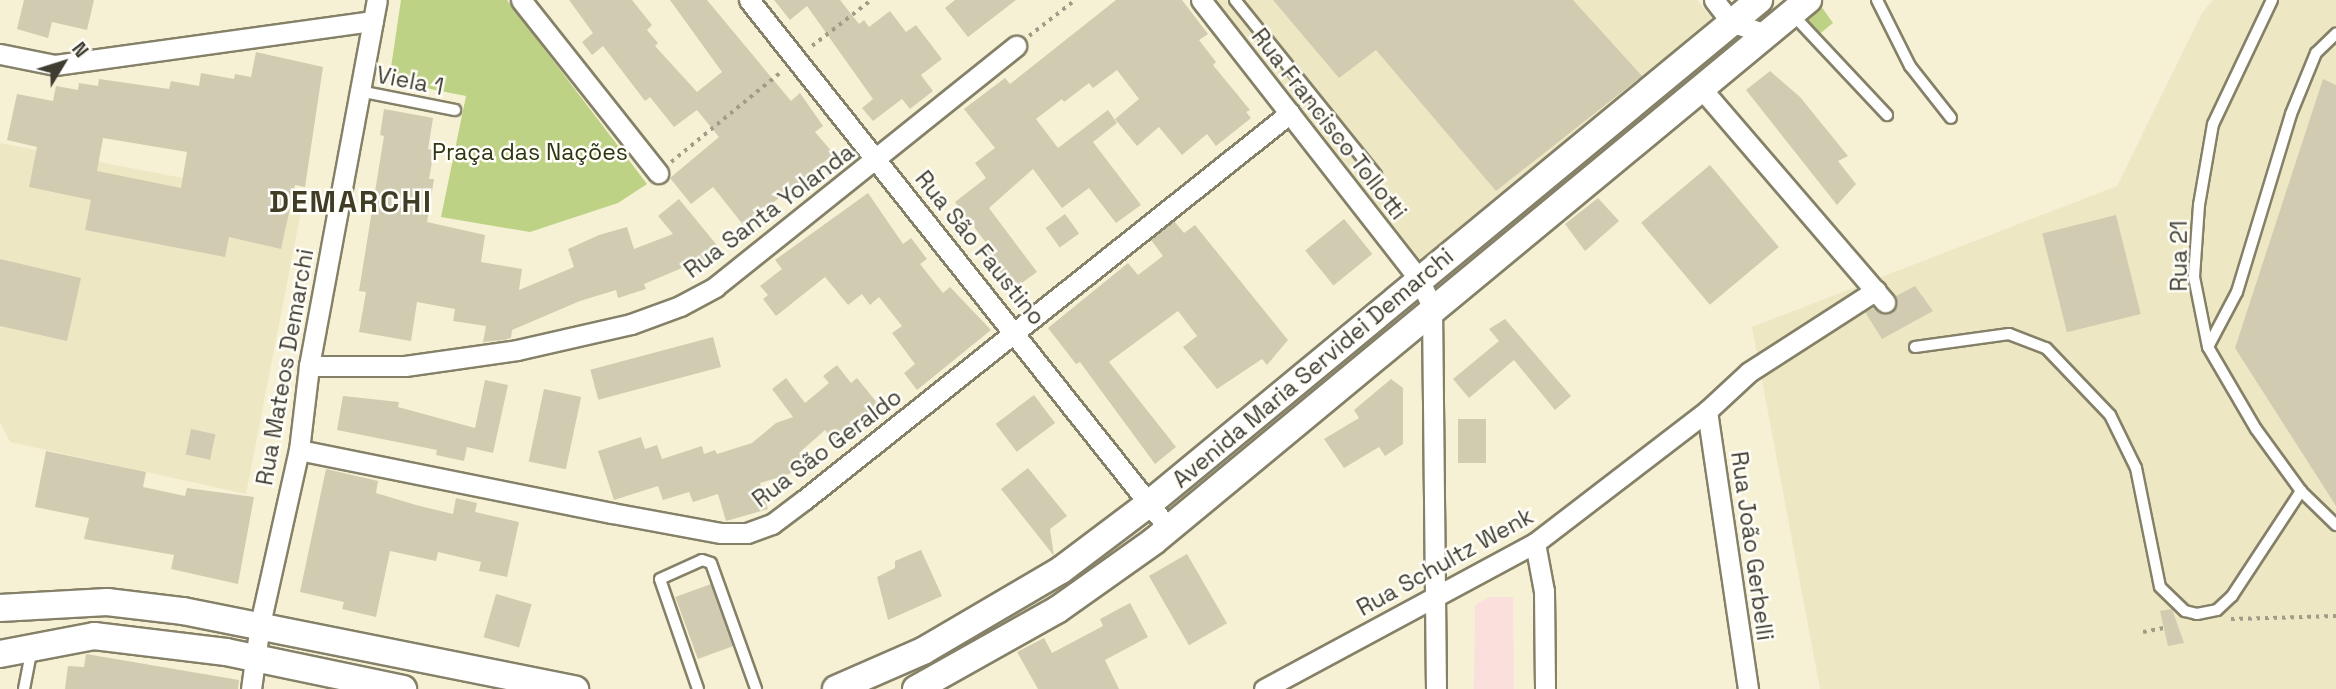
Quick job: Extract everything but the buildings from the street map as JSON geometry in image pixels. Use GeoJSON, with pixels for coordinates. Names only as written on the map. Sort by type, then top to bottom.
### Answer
{"type":"FeatureCollection","features":[{"type":"Feature","properties":{"kind":"main road","name":"Avenida Maria Servidei Demarchi"},"geometry":{"type":"LineString","coordinates":[[836,689],[923,651],[1023,596],[1150,503],[1759,0]]}},
{"type":"Feature","properties":{"kind":"main road","name":"Avenida Maria Servidei Demarchi"},"geometry":{"type":"LineString","coordinates":[[916,689],[1057,610],[1170,529],[1432,307],[1800,6]]}},
{"type":"Feature","properties":{"kind":"main road"},"geometry":{"type":"LineString","coordinates":[[0,608],[107,602],[260,624],[575,689]]}},
{"type":"Feature","properties":{"kind":"main road"},"geometry":{"type":"LineString","coordinates":[[0,654],[94,636],[256,658],[389,687]]}},
{"type":"Feature","properties":{"kind":"street","name":"Rua Mateos Demarchi"},"geometry":{"type":"LineString","coordinates":[[251,689],[260,624],[299,450],[309,366],[377,0]]}},
{"type":"Feature","properties":{"kind":"street"},"geometry":{"type":"LineString","coordinates":[[521,0],[658,173]]}},
{"type":"Feature","properties":{"kind":"street","name":"Rua São Faustino"},"geometry":{"type":"LineString","coordinates":[[749,0],[1017,332],[1170,529]]}},
{"type":"Feature","properties":{"kind":"street","name":"Rua Francisco Tollotti"},"geometry":{"type":"LineString","coordinates":[[1201,0],[1419,279],[1432,307]]}},
{"type":"Feature","properties":{"kind":"street"},"geometry":{"type":"LineString","coordinates":[[1714,0],[1731,22],[1765,34]]}},
{"type":"Feature","properties":{"kind":"street"},"geometry":{"type":"LineString","coordinates":[[0,54],[55,65],[373,21]]}},
{"type":"Feature","properties":{"kind":"street","name":"Rua Santa Yolanda"},"geometry":{"type":"LineString","coordinates":[[309,366],[405,366],[462,359],[631,324],[715,287],[878,160],[1016,46]]}},
{"type":"Feature","properties":{"kind":"street","name":"Rua Schultz Wenk"},"geometry":{"type":"LineString","coordinates":[[1264,689],[1535,543],[1707,411],[1759,365],[1880,296],[1700,86]]}},
{"type":"Feature","properties":{"kind":"street","name":"Rua São Geraldo"},"geometry":{"type":"LineString","coordinates":[[299,450],[612,513],[721,533],[747,533],[772,524],[804,500],[1290,113]]}},
{"type":"Feature","properties":{"kind":"street"},"geometry":{"type":"LineString","coordinates":[[1432,307],[1436,689]]}},
{"type":"Feature","properties":{"kind":"street","name":"Rua João Gerbelli"},"geometry":{"type":"LineString","coordinates":[[1707,411],[1748,689]]}},
{"type":"Feature","properties":{"kind":"street"},"geometry":{"type":"LineString","coordinates":[[1535,543],[1545,591],[1545,689]]}},
{"type":"Feature","properties":{"kind":"lane"},"geometry":{"type":"LineString","coordinates":[[1235,0],[1376,175]]}},
{"type":"Feature","properties":{"kind":"lane"},"geometry":{"type":"LineString","coordinates":[[1877,0],[1910,66],[1951,118]]}},
{"type":"Feature","properties":{"kind":"lane","name":"Rua 21"},"geometry":{"type":"LineString","coordinates":[[2272,0],[2213,124],[2199,205],[2194,277],[2208,347],[2256,429],[2301,491],[2336,525]]}},
{"type":"Feature","properties":{"kind":"lane"},"geometry":{"type":"LineString","coordinates":[[1800,6],[1887,115]]}},
{"type":"Feature","properties":{"kind":"lane"},"geometry":{"type":"LineString","coordinates":[[2208,347],[2237,292],[2291,114],[2316,53],[2336,34]]}},
{"type":"Feature","properties":{"kind":"lane","name":"Viela 1"},"geometry":{"type":"LineString","coordinates":[[359,91],[455,110]]}},
{"type":"Feature","properties":{"kind":"lane"},"geometry":{"type":"LineString","coordinates":[[1915,347],[2009,334],[2046,348],[2110,415],[2136,468],[2160,587],[2185,611],[2197,614],[2217,610],[2232,596],[2301,491]]}},
{"type":"Feature","properties":{"kind":"lane"},"geometry":{"type":"LineString","coordinates":[[698,689],[660,579],[702,560],[710,563],[755,689]]}},
{"type":"Feature","properties":{"kind":"lane"},"geometry":{"type":"LineString","coordinates":[[24,689],[32,646]]}},
{"type":"Feature","properties":{"kind":"path"},"geometry":{"type":"LineString","coordinates":[[658,173],[871,0]]}},
{"type":"Feature","properties":{"kind":"path"},"geometry":{"type":"LineString","coordinates":[[1016,46],[1074,0]]}},
{"type":"Feature","properties":{"kind":"path"},"geometry":{"type":"LineString","coordinates":[[2221,620],[2336,616]]}},
{"type":"Feature","properties":{"kind":"path"},"geometry":{"type":"LineString","coordinates":[[2143,632],[2164,628]]}},
{"type":"Feature","properties":{"kind":"shaded area"},"geometry":{"type":"Polygon","coordinates":[[[1215,0],[1697,0],[1712,18],[1420,266],[1215,0]]]}},
{"type":"Feature","properties":{"kind":"shaded area"},"geometry":{"type":"Polygon","coordinates":[[[2213,0],[2336,0],[2336,689],[1820,689],[1752,327],[2117,186],[2202,13],[2213,0]]]}},
{"type":"Feature","properties":{"kind":"shaded area"},"geometry":{"type":"Polygon","coordinates":[[[0,143],[303,201],[246,494],[10,442],[0,422],[0,143]]]}},
{"type":"Feature","properties":{"kind":"shaded area"},"geometry":{"type":"Polygon","coordinates":[[[1489,597],[1513,597],[1514,689],[1474,689],[1475,605],[1489,597]]]}},
{"type":"Feature","properties":{"kind":"green space","name":"Praça das Nações"},"geometry":{"type":"Polygon","coordinates":[[[401,0],[507,0],[647,184],[618,203],[530,232],[441,217],[466,96],[389,81],[401,0]]]}},
{"type":"Feature","properties":{"kind":"green space"},"geometry":{"type":"Polygon","coordinates":[[[1821,6],[1833,23],[1817,36],[1803,22],[1821,6]]]}},
{"type":"Feature","properties":{"kind":"district","name":"DEMARCHI"},"geometry":{"type":"Point","coordinates":[351,202]}}]}
